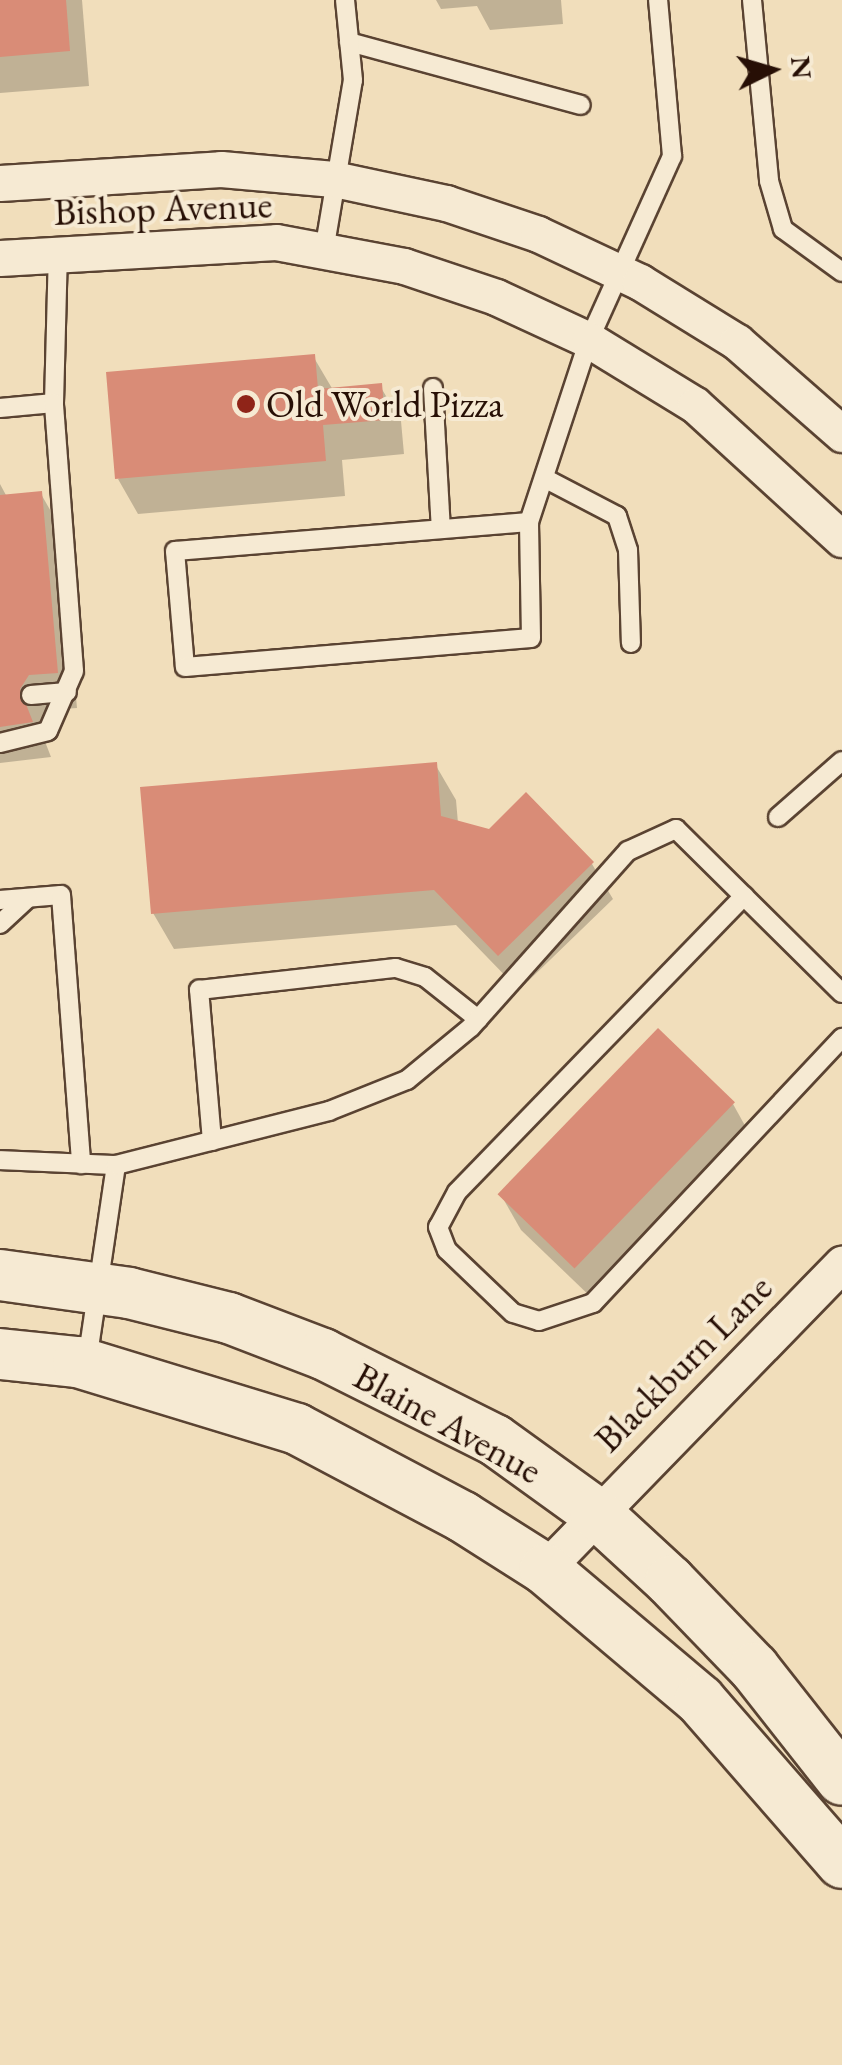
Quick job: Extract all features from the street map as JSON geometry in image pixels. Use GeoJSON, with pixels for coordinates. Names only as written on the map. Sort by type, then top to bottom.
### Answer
{"type":"FeatureCollection","features":[{"type":"Feature","properties":{"kind":"street","name":"Bishop Avenue"},"geometry":{"type":"LineString","coordinates":[[0,183],[220,169],[334,179],[446,203],[538,234],[622,273],[737,342],[842,434]]}},
{"type":"Feature","properties":{"kind":"street","name":"Bishop Avenue"},"geometry":{"type":"LineString","coordinates":[[0,258],[276,242],[404,266],[478,290],[588,340],[695,405],[842,539]]}},
{"type":"Feature","properties":{"kind":"street","name":"Blackburn Lane"},"geometry":{"type":"LineString","coordinates":[[545,1568],[595,1512],[842,1264]]}},
{"type":"Feature","properties":{"kind":"street","name":"Blaine Avenue"},"geometry":{"type":"LineString","coordinates":[[0,1275],[100,1288],[230,1318],[323,1354],[495,1440],[595,1512],[754,1668],[842,1780]]}},
{"type":"Feature","properties":{"kind":"street","name":"Blaine Avenue"},"geometry":{"type":"LineString","coordinates":[[0,1354],[86,1364],[297,1430],[380,1468],[545,1568],[700,1700],[842,1863]]}},
{"type":"Feature","properties":{"kind":"lane"},"geometry":{"type":"LineString","coordinates":[[324,251],[352,80],[346,0]]}},
{"type":"Feature","properties":{"kind":"lane"},"geometry":{"type":"LineString","coordinates":[[529,522],[174,551],[185,667],[531,638],[529,522],[588,340],[622,273],[672,156],[658,0]]}},
{"type":"Feature","properties":{"kind":"lane"},"geometry":{"type":"LineString","coordinates":[[752,0],[769,181],[782,229],[842,272]]}},
{"type":"Feature","properties":{"kind":"lane"},"geometry":{"type":"LineString","coordinates":[[349,42],[581,105]]}},
{"type":"Feature","properties":{"kind":"lane"},"geometry":{"type":"LineString","coordinates":[[0,743],[48,732],[68,692],[77,638],[54,402],[58,254]]}},
{"type":"Feature","properties":{"kind":"lane"},"geometry":{"type":"LineString","coordinates":[[433,388],[442,529]]}},
{"type":"Feature","properties":{"kind":"lane"},"geometry":{"type":"LineString","coordinates":[[0,408],[54,402]]}},
{"type":"Feature","properties":{"kind":"lane"},"geometry":{"type":"LineString","coordinates":[[546,479],[618,516],[628,550],[631,643]]}},
{"type":"Feature","properties":{"kind":"lane"},"geometry":{"type":"LineString","coordinates":[[31,695],[68,692]]}},
{"type":"Feature","properties":{"kind":"lane"},"geometry":{"type":"LineString","coordinates":[[778,817],[842,761]]}},
{"type":"Feature","properties":{"kind":"lane"},"geometry":{"type":"LineString","coordinates":[[0,1160],[116,1165],[329,1111],[407,1080],[478,1019],[628,851],[676,829],[842,992]]}},
{"type":"Feature","properties":{"kind":"lane"},"geometry":{"type":"LineString","coordinates":[[0,900],[62,895],[81,1164]]}},
{"type":"Feature","properties":{"kind":"lane"},"geometry":{"type":"LineString","coordinates":[[744,896],[457,1192],[438,1228],[447,1250],[514,1314],[539,1321],[593,1303],[842,1038]]}},
{"type":"Feature","properties":{"kind":"lane"},"geometry":{"type":"LineString","coordinates":[[0,924],[28,898]]}},
{"type":"Feature","properties":{"kind":"lane"},"geometry":{"type":"LineString","coordinates":[[212,1141],[199,990],[396,968],[425,976],[478,1019]]}},
{"type":"Feature","properties":{"kind":"lane"},"geometry":{"type":"LineString","coordinates":[[86,1364],[116,1165]]}},
{"type":"Feature","properties":{"kind":"building"},"geometry":{"type":"Polygon","coordinates":[[[0,0],[66,0],[70,51],[0,57],[0,0]]]}},
{"type":"Feature","properties":{"kind":"building","name":"Old World Pizza"},"geometry":{"type":"Polygon","coordinates":[[[315,354],[318,389],[382,383],[385,420],[323,425],[326,461],[115,479],[106,372],[315,354]]]}},
{"type":"Feature","properties":{"kind":"building"},"geometry":{"type":"Polygon","coordinates":[[[42,491],[58,673],[29,675],[20,689],[33,722],[0,727],[0,495],[42,491]]]}},
{"type":"Feature","properties":{"kind":"building"},"geometry":{"type":"Polygon","coordinates":[[[437,762],[441,816],[489,829],[526,792],[594,862],[498,956],[434,890],[151,914],[140,787],[437,762]]]}},
{"type":"Feature","properties":{"kind":"building"},"geometry":{"type":"Polygon","coordinates":[[[658,1028],[735,1102],[575,1268],[498,1194],[658,1028]]]}},
{"type":"Feature","properties":{"kind":"place","name":"Old World Pizza"},"geometry":{"type":"Point","coordinates":[246,404]}}]}
